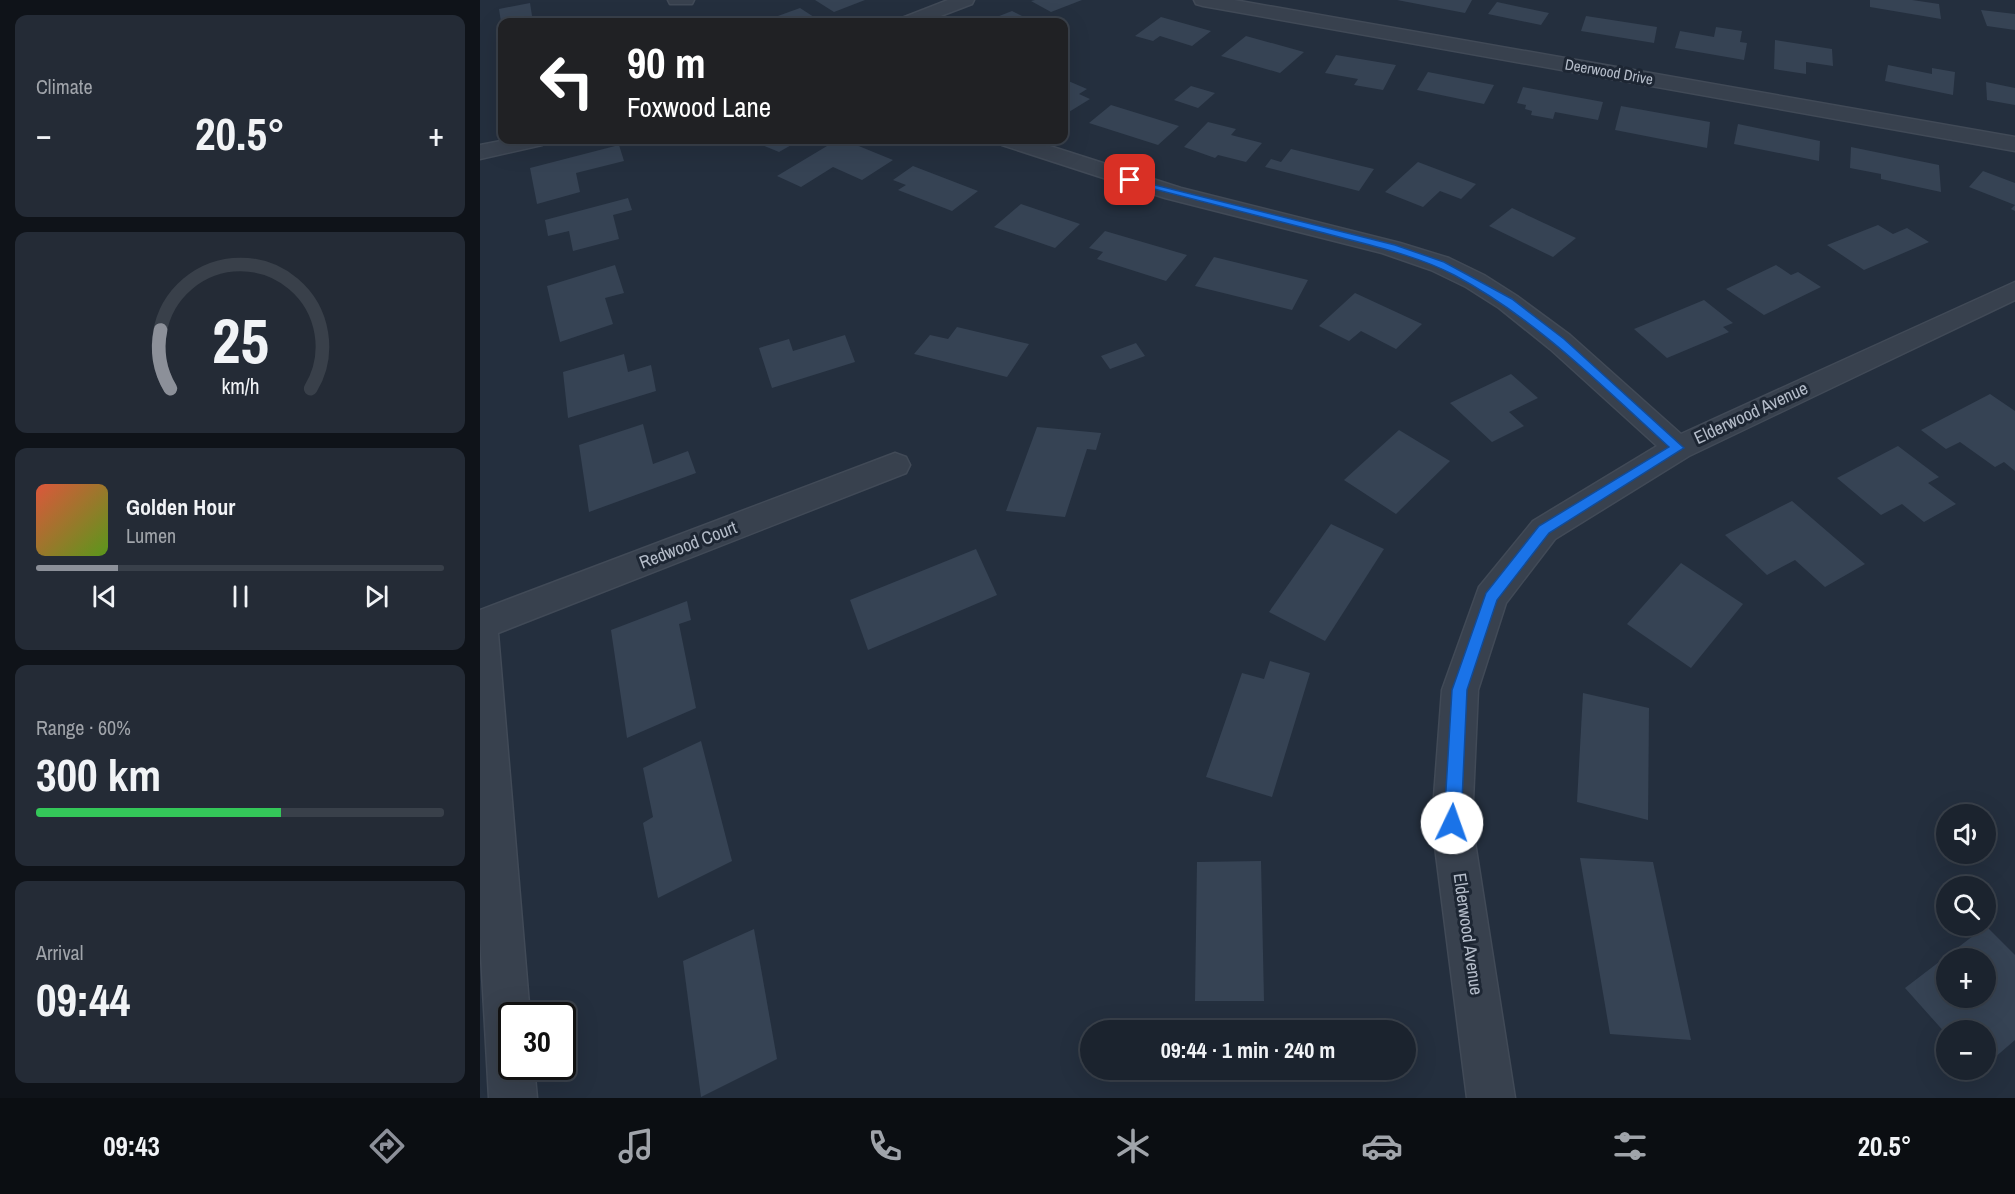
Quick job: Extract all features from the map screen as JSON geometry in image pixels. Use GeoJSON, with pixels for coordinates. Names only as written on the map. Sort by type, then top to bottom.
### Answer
{"type":"FeatureCollection","features":[{"type":"Feature","properties":{"kind":"street"},"geometry":{"type":"LineString","coordinates":[[677,0],[685,0]]}},
{"type":"Feature","properties":{"kind":"street"},"geometry":{"type":"LineString","coordinates":[[919,18],[965,0]]}},
{"type":"Feature","properties":{"kind":"street","name":"Deerwood Drive"},"geometry":{"type":"LineString","coordinates":[[1203,0],[2015,144]]}},
{"type":"Feature","properties":{"kind":"street"},"geometry":{"type":"LineString","coordinates":[[480,152],[516,144]]}},
{"type":"Feature","properties":{"kind":"street"},"geometry":{"type":"LineString","coordinates":[[1022,144],[1173,193],[1391,248],[1440,264],[1475,281],[1508,302],[1560,342],[1678,448]]}},
{"type":"Feature","properties":{"kind":"street","name":"Elderwood Avenue"},"geometry":{"type":"LineString","coordinates":[[1491,1098],[1452,823],[1460,690],[1491,597],[1544,530],[1678,448],[2015,290]]}},
{"type":"Feature","properties":{"kind":"street","name":"Redwood Court"},"geometry":{"type":"LineString","coordinates":[[480,626],[895,465]]}},
{"type":"Feature","properties":{"kind":"street"},"geometry":{"type":"LineString","coordinates":[[480,631],[513,1098]]}},
{"type":"Feature","properties":{"kind":"building"},"geometry":{"type":"Polygon","coordinates":[[[815,0],[865,0],[834,12],[815,0]]]}},
{"type":"Feature","properties":{"kind":"building"},"geometry":{"type":"Polygon","coordinates":[[[1082,0],[1051,12],[1031,1],[1082,0]]]}},
{"type":"Feature","properties":{"kind":"building"},"geometry":{"type":"Polygon","coordinates":[[[1397,0],[1472,0],[1465,13],[1397,0]]]}},
{"type":"Feature","properties":{"kind":"building"},"geometry":{"type":"Polygon","coordinates":[[[1870,0],[1912,0],[1939,4],[1941,19],[1870,7],[1870,0]]]}},
{"type":"Feature","properties":{"kind":"building"},"geometry":{"type":"Polygon","coordinates":[[[1497,2],[1549,13],[1541,25],[1488,14],[1497,2]]]}},
{"type":"Feature","properties":{"kind":"building"},"geometry":{"type":"Polygon","coordinates":[[[530,3],[532,18],[500,18],[499,9],[530,3]]]}},
{"type":"Feature","properties":{"kind":"building"},"geometry":{"type":"Polygon","coordinates":[[[800,8],[815,18],[772,18],[800,8]]]}},
{"type":"Feature","properties":{"kind":"building"},"geometry":{"type":"Polygon","coordinates":[[[1981,10],[2015,14],[2015,30],[1987,26],[1981,10]]]}},
{"type":"Feature","properties":{"kind":"building"},"geometry":{"type":"Polygon","coordinates":[[[1012,11],[1026,18],[994,18],[1012,11]]]}},
{"type":"Feature","properties":{"kind":"building"},"geometry":{"type":"Polygon","coordinates":[[[1586,16],[1657,27],[1654,43],[1581,31],[1586,16]]]}},
{"type":"Feature","properties":{"kind":"building"},"geometry":{"type":"Polygon","coordinates":[[[1161,17],[1211,31],[1192,46],[1160,36],[1153,41],[1135,36],[1161,17]]]}},
{"type":"Feature","properties":{"kind":"building"},"geometry":{"type":"Polygon","coordinates":[[[1716,27],[1742,31],[1740,42],[1747,43],[1744,60],[1675,48],[1680,31],[1714,37],[1716,27]]]}},
{"type":"Feature","properties":{"kind":"building"},"geometry":{"type":"Polygon","coordinates":[[[1246,36],[1304,52],[1280,73],[1221,56],[1246,36]]]}},
{"type":"Feature","properties":{"kind":"building"},"geometry":{"type":"Polygon","coordinates":[[[1775,40],[1832,49],[1833,66],[1806,62],[1806,74],[1774,69],[1775,40]]]}},
{"type":"Feature","properties":{"kind":"building"},"geometry":{"type":"Polygon","coordinates":[[[1336,55],[1396,65],[1383,90],[1354,85],[1358,79],[1325,73],[1336,55]]]}},
{"type":"Feature","properties":{"kind":"building"},"geometry":{"type":"Polygon","coordinates":[[[1888,65],[1932,74],[1932,68],[1955,72],[1953,95],[1885,81],[1888,65]]]}},
{"type":"Feature","properties":{"kind":"building"},"geometry":{"type":"Polygon","coordinates":[[[1428,72],[1494,85],[1484,104],[1417,90],[1428,72]]]}},
{"type":"Feature","properties":{"kind":"building"},"geometry":{"type":"Polygon","coordinates":[[[1068,81],[1087,89],[1079,94],[1090,99],[1068,113],[1068,81]]]}},
{"type":"Feature","properties":{"kind":"building"},"geometry":{"type":"Polygon","coordinates":[[[1986,82],[2015,88],[2015,105],[1987,100],[1986,82]]]}},
{"type":"Feature","properties":{"kind":"building"},"geometry":{"type":"Polygon","coordinates":[[[1191,86],[1215,93],[1198,108],[1174,100],[1191,86]]]}},
{"type":"Feature","properties":{"kind":"building"},"geometry":{"type":"Polygon","coordinates":[[[1523,87],[1603,102],[1598,120],[1555,112],[1553,119],[1531,115],[1532,111],[1525,109],[1526,105],[1517,103],[1523,87]]]}},
{"type":"Feature","properties":{"kind":"building"},"geometry":{"type":"Polygon","coordinates":[[[1111,105],[1179,126],[1158,145],[1089,123],[1111,105]]]}},
{"type":"Feature","properties":{"kind":"building"},"geometry":{"type":"Polygon","coordinates":[[[1621,106],[1710,122],[1707,148],[1615,130],[1621,106]]]}},
{"type":"Feature","properties":{"kind":"building"},"geometry":{"type":"Polygon","coordinates":[[[1208,122],[1236,129],[1231,135],[1262,143],[1246,162],[1218,155],[1215,158],[1184,147],[1208,122]]]}},
{"type":"Feature","properties":{"kind":"building"},"geometry":{"type":"Polygon","coordinates":[[[1738,124],[1820,141],[1819,161],[1734,144],[1738,124]]]}},
{"type":"Feature","properties":{"kind":"building"},"geometry":{"type":"Polygon","coordinates":[[[759,144],[793,144],[779,152],[759,144]]]}},
{"type":"Feature","properties":{"kind":"building"},"geometry":{"type":"Polygon","coordinates":[[[830,144],[854,144],[893,160],[862,180],[833,167],[801,187],[777,176],[830,144]]]}},
{"type":"Feature","properties":{"kind":"building"},"geometry":{"type":"Polygon","coordinates":[[[619,145],[624,161],[576,173],[580,192],[537,204],[530,168],[619,145]]]}},
{"type":"Feature","properties":{"kind":"building"},"geometry":{"type":"Polygon","coordinates":[[[1851,147],[1939,165],[1941,192],[1881,179],[1881,174],[1850,168],[1851,147]]]}},
{"type":"Feature","properties":{"kind":"building"},"geometry":{"type":"Polygon","coordinates":[[[1291,149],[1374,169],[1359,191],[1265,167],[1271,159],[1281,162],[1291,149]]]}},
{"type":"Feature","properties":{"kind":"building"},"geometry":{"type":"Polygon","coordinates":[[[1418,162],[1476,184],[1461,199],[1440,191],[1423,207],[1385,192],[1418,162]]]}},
{"type":"Feature","properties":{"kind":"building"},"geometry":{"type":"Polygon","coordinates":[[[913,166],[978,191],[952,211],[898,190],[906,185],[893,180],[913,166]]]}},
{"type":"Feature","properties":{"kind":"building"},"geometry":{"type":"Polygon","coordinates":[[[1983,171],[2015,183],[2015,205],[1969,187],[1983,171]]]}},
{"type":"Feature","properties":{"kind":"building"},"geometry":{"type":"Polygon","coordinates":[[[628,198],[632,210],[613,215],[619,239],[573,251],[569,231],[548,236],[545,220],[628,198]]]}},
{"type":"Feature","properties":{"kind":"building"},"geometry":{"type":"Polygon","coordinates":[[[1021,204],[1080,224],[1055,248],[994,227],[1021,204]]]}},
{"type":"Feature","properties":{"kind":"building"},"geometry":{"type":"Polygon","coordinates":[[[1512,208],[1576,238],[1553,257],[1489,226],[1512,208]]]}},
{"type":"Feature","properties":{"kind":"building"},"geometry":{"type":"Polygon","coordinates":[[[1878,225],[1893,234],[1907,228],[1929,242],[1864,270],[1827,245],[1878,225]]]}},
{"type":"Feature","properties":{"kind":"building"},"geometry":{"type":"Polygon","coordinates":[[[1105,231],[1187,255],[1166,281],[1097,259],[1103,252],[1089,248],[1105,231]]]}},
{"type":"Feature","properties":{"kind":"building"},"geometry":{"type":"Polygon","coordinates":[[[1214,257],[1308,280],[1292,310],[1195,286],[1214,257]]]}},
{"type":"Feature","properties":{"kind":"building"},"geometry":{"type":"Polygon","coordinates":[[[615,265],[624,293],[605,298],[613,324],[560,342],[547,286],[615,265]]]}},
{"type":"Feature","properties":{"kind":"building"},"geometry":{"type":"Polygon","coordinates":[[[1776,265],[1791,275],[1798,272],[1821,287],[1764,315],[1726,289],[1776,265]]]}},
{"type":"Feature","properties":{"kind":"building"},"geometry":{"type":"Polygon","coordinates":[[[1355,293],[1422,324],[1396,349],[1361,331],[1349,341],[1319,326],[1355,293]]]}},
{"type":"Feature","properties":{"kind":"building"},"geometry":{"type":"Polygon","coordinates":[[[1704,300],[1733,323],[1723,327],[1729,332],[1667,358],[1634,329],[1704,300]]]}},
{"type":"Feature","properties":{"kind":"building"},"geometry":{"type":"Polygon","coordinates":[[[957,327],[1029,344],[1007,377],[914,354],[930,335],[948,339],[957,327]]]}},
{"type":"Feature","properties":{"kind":"building"},"geometry":{"type":"Polygon","coordinates":[[[845,335],[855,362],[772,388],[759,348],[789,339],[793,351],[845,335]]]}},
{"type":"Feature","properties":{"kind":"building"},"geometry":{"type":"Polygon","coordinates":[[[1136,343],[1145,356],[1110,369],[1101,356],[1136,343]]]}},
{"type":"Feature","properties":{"kind":"building"},"geometry":{"type":"Polygon","coordinates":[[[624,354],[628,372],[651,365],[656,391],[568,418],[563,372],[624,354]]]}},
{"type":"Feature","properties":{"kind":"building"},"geometry":{"type":"Polygon","coordinates":[[[1511,374],[1538,398],[1509,412],[1524,426],[1492,442],[1450,403],[1511,374]]]}},
{"type":"Feature","properties":{"kind":"building"},"geometry":{"type":"Polygon","coordinates":[[[1990,394],[2015,411],[2015,471],[2004,462],[1995,467],[1960,442],[1946,449],[1921,430],[1990,394]]]}},
{"type":"Feature","properties":{"kind":"building"},"geometry":{"type":"Polygon","coordinates":[[[643,424],[653,464],[688,451],[696,473],[589,512],[579,445],[643,424]]]}},
{"type":"Feature","properties":{"kind":"building"},"geometry":{"type":"Polygon","coordinates":[[[1037,427],[1101,433],[1096,450],[1087,449],[1065,517],[1006,511],[1037,427]]]}},
{"type":"Feature","properties":{"kind":"building"},"geometry":{"type":"Polygon","coordinates":[[[1399,430],[1450,461],[1396,514],[1344,480],[1399,430]]]}},
{"type":"Feature","properties":{"kind":"building"},"geometry":{"type":"Polygon","coordinates":[[[1898,446],[1939,477],[1928,483],[1956,504],[1924,522],[1902,504],[1881,515],[1837,478],[1898,446]]]}},
{"type":"Feature","properties":{"kind":"building"},"geometry":{"type":"Polygon","coordinates":[[[1792,501],[1865,564],[1825,587],[1795,560],[1767,575],[1725,535],[1792,501]]]}},
{"type":"Feature","properties":{"kind":"building"},"geometry":{"type":"Polygon","coordinates":[[[1331,524],[1384,549],[1325,641],[1269,612],[1331,524]]]}},
{"type":"Feature","properties":{"kind":"building"},"geometry":{"type":"Polygon","coordinates":[[[976,549],[997,595],[868,650],[850,600],[976,549]]]}},
{"type":"Feature","properties":{"kind":"building"},"geometry":{"type":"Polygon","coordinates":[[[1681,563],[1743,604],[1691,668],[1627,624],[1681,563]]]}},
{"type":"Feature","properties":{"kind":"building"},"geometry":{"type":"Polygon","coordinates":[[[687,601],[691,620],[679,624],[696,708],[627,738],[611,630],[687,601]]]}},
{"type":"Feature","properties":{"kind":"building"},"geometry":{"type":"Polygon","coordinates":[[[1270,661],[1310,673],[1272,797],[1206,777],[1242,673],[1264,679],[1270,661]]]}},
{"type":"Feature","properties":{"kind":"building"},"geometry":{"type":"Polygon","coordinates":[[[1583,693],[1649,708],[1648,820],[1577,802],[1583,693]]]}},
{"type":"Feature","properties":{"kind":"building"},"geometry":{"type":"Polygon","coordinates":[[[701,741],[732,861],[658,898],[643,823],[653,817],[643,768],[701,741]]]}},
{"type":"Feature","properties":{"kind":"building"},"geometry":{"type":"Polygon","coordinates":[[[1580,858],[1653,862],[1691,1040],[1610,1034],[1580,858]]]}},
{"type":"Feature","properties":{"kind":"building"},"geometry":{"type":"Polygon","coordinates":[[[1261,861],[1264,1001],[1195,1001],[1197,862],[1261,861]]]}},
{"type":"Feature","properties":{"kind":"building"},"geometry":{"type":"Polygon","coordinates":[[[754,929],[777,1059],[701,1097],[683,961],[754,929]]]}},
{"type":"Feature","properties":{"kind":"building"},"geometry":{"type":"Polygon","coordinates":[[[1973,936],[1996,936],[2015,955],[2015,1040],[1996,1056],[1996,1020],[1936,1020],[1936,1023],[1905,988],[1936,964],[1936,1008],[1996,1008],[1996,948],[1957,948],[1973,936]]]}},
{"type":"Feature","properties":{"kind":"route"},"geometry":{"type":"LineString","coordinates":[[1130,180],[1391,248],[1440,264],[1475,281],[1508,302],[1560,342],[1678,448],[1544,530],[1491,597],[1460,690],[1452,823]]}}]}
